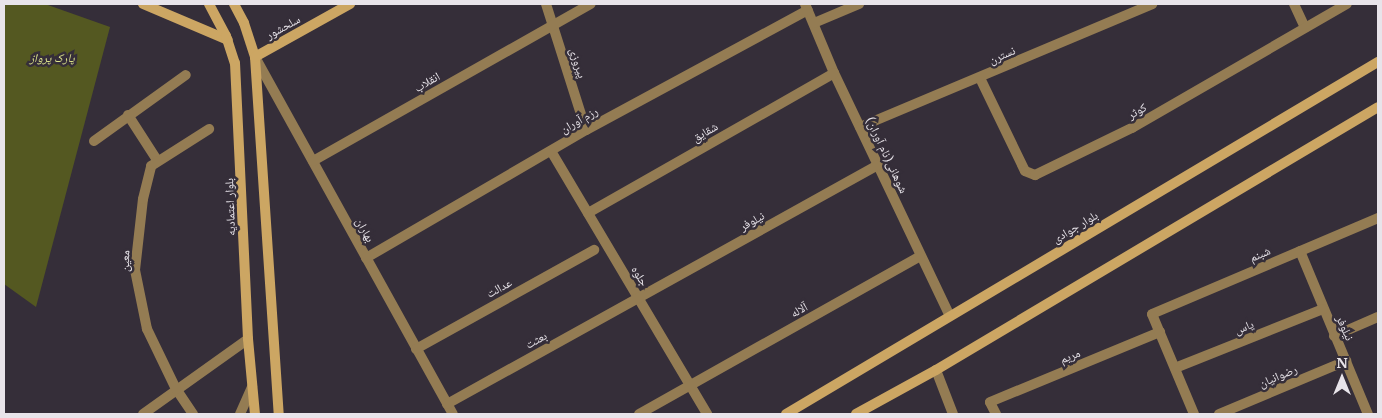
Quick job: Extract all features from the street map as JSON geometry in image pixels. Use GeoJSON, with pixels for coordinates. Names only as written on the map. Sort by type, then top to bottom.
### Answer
{"type":"FeatureCollection","features":[{"type":"Feature","properties":{"kind":"street"},"geometry":{"type":"LineString","coordinates":[[143,4],[228,40]]}},
{"type":"Feature","properties":{"kind":"street","name":"بلوار اعتمادیه"},"geometry":{"type":"LineString","coordinates":[[209,4],[228,40],[235,63],[248,339],[255,414]]}},
{"type":"Feature","properties":{"kind":"street"},"geometry":{"type":"LineString","coordinates":[[234,4],[244,23],[255,57],[279,414]]}},
{"type":"Feature","properties":{"kind":"street","name":"سلحشور"},"geometry":{"type":"LineString","coordinates":[[255,57],[350,4]]}},
{"type":"Feature","properties":{"kind":"street","name":"پیروزی"},"geometry":{"type":"LineString","coordinates":[[546,4],[586,130]]}},
{"type":"Feature","properties":{"kind":"street","name":"انقلاب"},"geometry":{"type":"LineString","coordinates":[[313,161],[591,4]]}},
{"type":"Feature","properties":{"kind":"street"},"geometry":{"type":"LineString","coordinates":[[814,22],[859,4]]}},
{"type":"Feature","properties":{"kind":"street"},"geometry":{"type":"LineString","coordinates":[[1124,4],[1128,14]]}},
{"type":"Feature","properties":{"kind":"street","name":"نسترن"},"geometry":{"type":"LineString","coordinates":[[860,127],[1152,4]]}},
{"type":"Feature","properties":{"kind":"street"},"geometry":{"type":"LineString","coordinates":[[1294,4],[1305,28]]}},
{"type":"Feature","properties":{"kind":"street","name":"کوثر"},"geometry":{"type":"LineString","coordinates":[[980,78],[1025,171],[1035,175],[1132,128],[1347,4]]}},
{"type":"Feature","properties":{"kind":"street","name":"شوهانی(نام آوران)"},"geometry":{"type":"LineString","coordinates":[[807,7],[834,73],[950,316]]}},
{"type":"Feature","properties":{"kind":"street","name":"رزم آوران"},"geometry":{"type":"LineString","coordinates":[[366,258],[586,130],[807,7]]}},
{"type":"Feature","properties":{"kind":"street","name":"بهاران"},"geometry":{"type":"LineString","coordinates":[[255,57],[452,414]]}},
{"type":"Feature","properties":{"kind":"street","name":"بلوار جوادی"},"geometry":{"type":"LineString","coordinates":[[786,414],[1378,62]]}},
{"type":"Feature","properties":{"kind":"street","name":"شقایق"},"geometry":{"type":"LineString","coordinates":[[588,213],[834,73]]}},
{"type":"Feature","properties":{"kind":"street"},"geometry":{"type":"LineString","coordinates":[[94,141],[186,75]]}},
{"type":"Feature","properties":{"kind":"street"},"geometry":{"type":"LineString","coordinates":[[856,414],[936,370],[1378,107]]}},
{"type":"Feature","properties":{"kind":"street"},"geometry":{"type":"LineString","coordinates":[[128,115],[157,160],[209,130]]}},
{"type":"Feature","properties":{"kind":"street","name":"جلوه"},"geometry":{"type":"LineString","coordinates":[[551,151],[707,414]]}},
{"type":"Feature","properties":{"kind":"street","name":"معین"},"geometry":{"type":"LineString","coordinates":[[157,160],[151,166],[143,199],[135,270],[147,329],[176,389],[193,414]]}},
{"type":"Feature","properties":{"kind":"street","name":"نیلوفر"},"geometry":{"type":"LineString","coordinates":[[638,298],[878,165]]}},
{"type":"Feature","properties":{"kind":"street","name":"شبنم"},"geometry":{"type":"LineString","coordinates":[[1160,332],[1152,314],[1378,218]]}},
{"type":"Feature","properties":{"kind":"street","name":"عدالت"},"geometry":{"type":"LineString","coordinates":[[416,349],[594,250]]}},
{"type":"Feature","properties":{"kind":"street","name":"نیلوفر"},"geometry":{"type":"LineString","coordinates":[[1300,251],[1368,414]]}},
{"type":"Feature","properties":{"kind":"street","name":"آلاله"},"geometry":{"type":"LineString","coordinates":[[639,414],[920,256]]}},
{"type":"Feature","properties":{"kind":"street","name":"بعثت"},"geometry":{"type":"LineString","coordinates":[[447,404],[638,298]]}},
{"type":"Feature","properties":{"kind":"street","name":"یاس"},"geometry":{"type":"LineString","coordinates":[[1175,368],[1323,309]]}},
{"type":"Feature","properties":{"kind":"street"},"geometry":{"type":"LineString","coordinates":[[1334,336],[1378,318]]}},
{"type":"Feature","properties":{"kind":"street"},"geometry":{"type":"LineString","coordinates":[[1160,332],[1194,414]]}},
{"type":"Feature","properties":{"kind":"street","name":"مریم"},"geometry":{"type":"LineString","coordinates":[[996,414],[990,402],[1160,332]]}},
{"type":"Feature","properties":{"kind":"street"},"geometry":{"type":"LineString","coordinates":[[143,414],[248,339]]}},
{"type":"Feature","properties":{"kind":"street","name":"رضوانیان"},"geometry":{"type":"LineString","coordinates":[[1219,414],[1346,362]]}},
{"type":"Feature","properties":{"kind":"street"},"geometry":{"type":"LineString","coordinates":[[936,370],[953,414]]}},
{"type":"Feature","properties":{"kind":"street"},"geometry":{"type":"LineString","coordinates":[[240,414],[252,387]]}},
{"type":"Feature","properties":{"kind":"green space","name":"پارک پرواز"},"geometry":{"type":"Polygon","coordinates":[[[4,4],[45,4],[110,27],[36,307],[4,284],[4,4]]]}}]}
